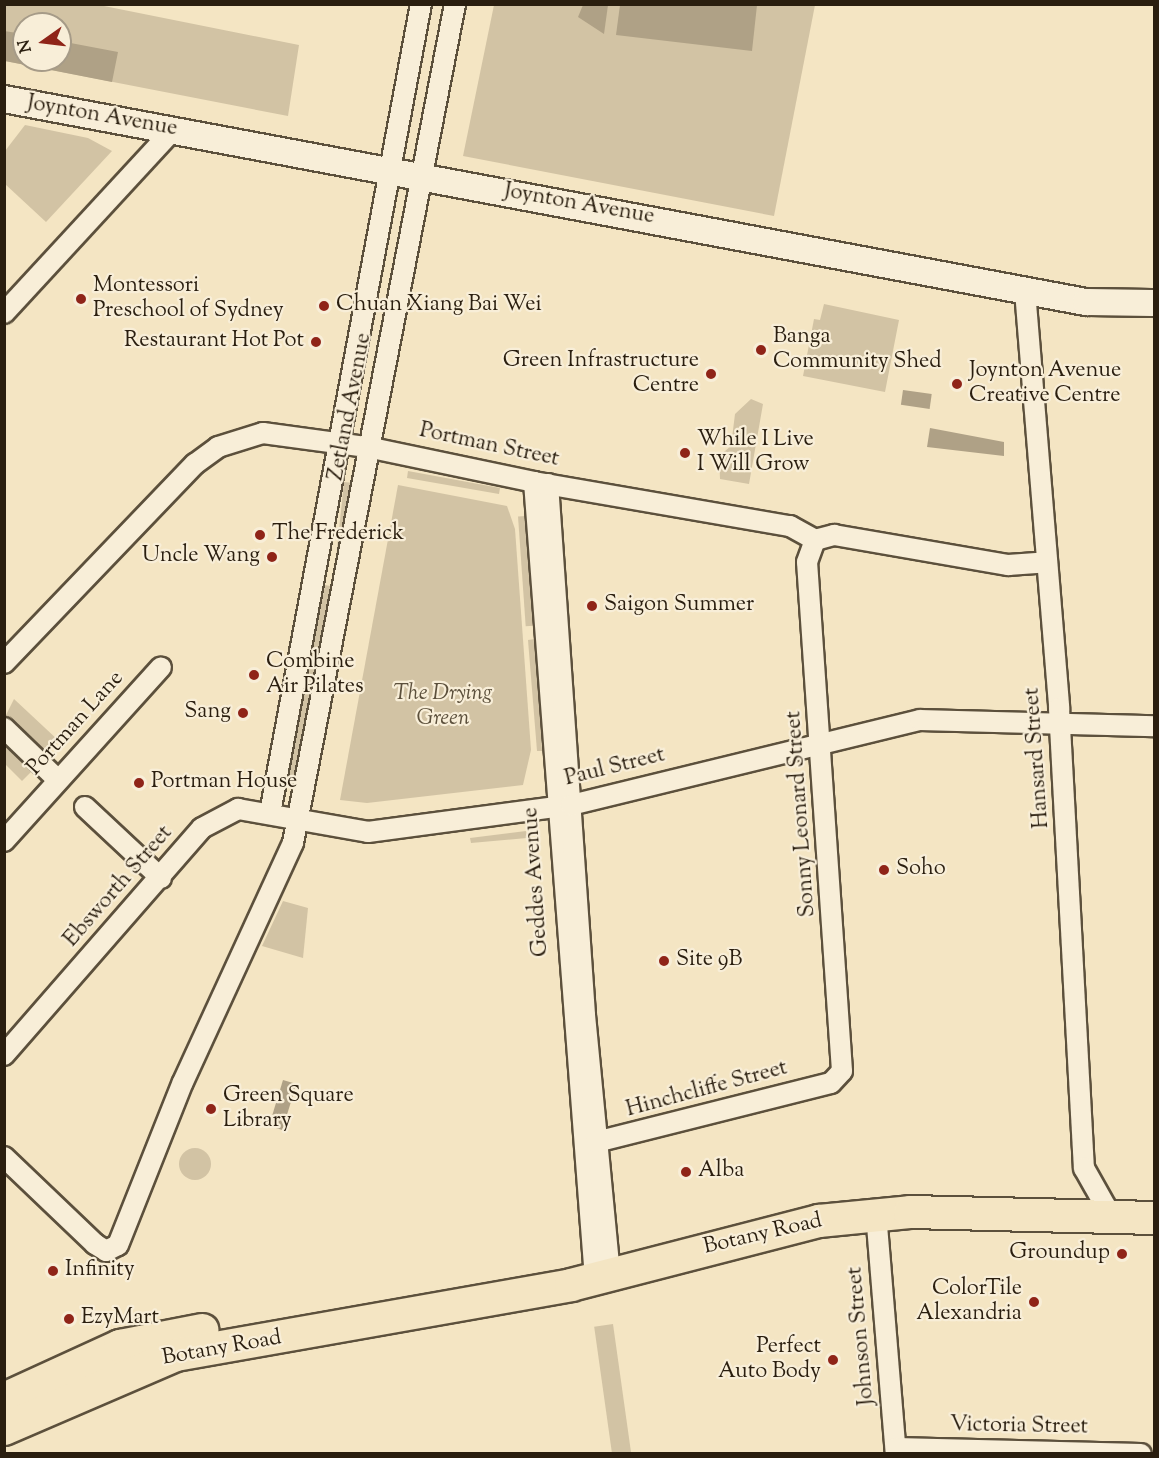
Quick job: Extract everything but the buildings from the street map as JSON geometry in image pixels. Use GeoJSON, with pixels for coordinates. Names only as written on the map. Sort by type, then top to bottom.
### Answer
{"type":"FeatureCollection","features":[{"type":"Feature","properties":{"kind":"main road","name":"Botany Road"},"geometry":{"type":"LineString","coordinates":[[4,1429],[150,1362],[603,1276],[819,1221],[876,1213],[1155,1218]]}},
{"type":"Feature","properties":{"kind":"main road","name":"Botany Road"},"geometry":{"type":"LineString","coordinates":[[4,1399],[145,1339],[310,1316],[379,1317]]}},
{"type":"Feature","properties":{"kind":"street","name":"Zetland Avenue"},"geometry":{"type":"LineString","coordinates":[[270,813],[337,442],[421,4]]}},
{"type":"Feature","properties":{"kind":"street","name":"Zetland Avenue"},"geometry":{"type":"LineString","coordinates":[[4,1157],[93,1243],[106,1251],[120,1241],[161,1132],[293,843],[367,447],[455,4]]}},
{"type":"Feature","properties":{"kind":"street","name":"Joynton Avenue"},"geometry":{"type":"LineString","coordinates":[[4,99],[1086,302],[1116,306],[1155,303]]}},
{"type":"Feature","properties":{"kind":"street"},"geometry":{"type":"LineString","coordinates":[[4,313],[173,130]]}},
{"type":"Feature","properties":{"kind":"street"},"geometry":{"type":"LineString","coordinates":[[1116,306],[1155,283]]}},
{"type":"Feature","properties":{"kind":"street","name":"Hansard Street"},"geometry":{"type":"LineString","coordinates":[[1025,291],[1060,722],[1084,1168],[1111,1216]]}},
{"type":"Feature","properties":{"kind":"street"},"geometry":{"type":"LineString","coordinates":[[1086,302],[1155,323]]}},
{"type":"Feature","properties":{"kind":"street","name":"Portman Street"},"geometry":{"type":"LineString","coordinates":[[4,663],[195,464],[218,447],[263,434],[367,447],[541,483],[790,526],[815,540]]}},
{"type":"Feature","properties":{"kind":"street","name":"Geddes Avenue"},"geometry":{"type":"LineString","coordinates":[[541,483],[564,806],[603,1276]]}},
{"type":"Feature","properties":{"kind":"street"},"geometry":{"type":"LineString","coordinates":[[815,540],[834,535],[1008,565],[1047,562]]}},
{"type":"Feature","properties":{"kind":"street","name":"Sonny Leonard Street"},"geometry":{"type":"LineString","coordinates":[[815,540],[807,562],[843,1059],[841,1074],[831,1083]]}},
{"type":"Feature","properties":{"kind":"street","name":"Portman Lane"},"geometry":{"type":"LineString","coordinates":[[4,840],[161,667]]}},
{"type":"Feature","properties":{"kind":"street","name":"Paul Street"},"geometry":{"type":"LineString","coordinates":[[299,819],[368,832],[564,806],[821,740],[940,720],[1155,726]]}},
{"type":"Feature","properties":{"kind":"street"},"geometry":{"type":"LineString","coordinates":[[4,728],[57,780]]}},
{"type":"Feature","properties":{"kind":"street","name":"Geddes Avenue"},"geometry":{"type":"LineString","coordinates":[[564,806],[596,1142],[603,1276]]}},
{"type":"Feature","properties":{"kind":"street"},"geometry":{"type":"LineString","coordinates":[[85,807],[161,878]]}},
{"type":"Feature","properties":{"kind":"street","name":"Ebsworth Street"},"geometry":{"type":"LineString","coordinates":[[4,1055],[161,878],[202,828],[222,814],[238,809],[299,819]]}},
{"type":"Feature","properties":{"kind":"street","name":"Hinchcliffe Street"},"geometry":{"type":"LineString","coordinates":[[596,1142],[831,1083]]}},
{"type":"Feature","properties":{"kind":"street","name":"Johnson Street"},"geometry":{"type":"LineString","coordinates":[[876,1213],[896,1451]]}},
{"type":"Feature","properties":{"kind":"street","name":"Victoria Street"},"geometry":{"type":"LineString","coordinates":[[896,1451],[1141,1454]]}},
{"type":"Feature","properties":{"kind":"green space"},"geometry":{"type":"Polygon","coordinates":[[[5,5],[99,5],[299,45],[288,116],[62,72],[72,72],[72,12],[12,12],[12,62],[5,61],[5,5]]]}},
{"type":"Feature","properties":{"kind":"green space"},"geometry":{"type":"Polygon","coordinates":[[[494,5],[815,5],[774,216],[463,156],[494,5]]]}},
{"type":"Feature","properties":{"kind":"green space"},"geometry":{"type":"Polygon","coordinates":[[[25,125],[88,138],[112,151],[46,222],[5,184],[5,151],[25,125]]]}},
{"type":"Feature","properties":{"kind":"green space"},"geometry":{"type":"Polygon","coordinates":[[[824,304],[899,320],[885,392],[803,376],[814,319],[820,320],[824,304]]]}},
{"type":"Feature","properties":{"kind":"green space"},"geometry":{"type":"Polygon","coordinates":[[[751,399],[763,404],[749,484],[720,479],[719,456],[731,446],[735,414],[751,399]]]}},
{"type":"Feature","properties":{"kind":"green space"},"geometry":{"type":"Polygon","coordinates":[[[408,471],[500,488],[499,494],[407,478],[408,471]]]}},
{"type":"Feature","properties":{"kind":"green space"},"geometry":{"type":"Polygon","coordinates":[[[344,482],[354,483],[343,583],[333,582],[344,482]]]}},
{"type":"Feature","properties":{"kind":"green space","name":"The Drying Green"},"geometry":{"type":"Polygon","coordinates":[[[398,485],[507,506],[515,529],[531,750],[523,785],[367,803],[340,800],[398,485]]]}},
{"type":"Feature","properties":{"kind":"green space"},"geometry":{"type":"Polygon","coordinates":[[[526,516],[534,626],[526,626],[518,517],[526,516]]]}},
{"type":"Feature","properties":{"kind":"green space"},"geometry":{"type":"Polygon","coordinates":[[[325,585],[335,587],[316,683],[306,681],[325,585]]]}},
{"type":"Feature","properties":{"kind":"green space"},"geometry":{"type":"Polygon","coordinates":[[[535,639],[542,751],[537,751],[528,640],[535,639]]]}},
{"type":"Feature","properties":{"kind":"green space"},"geometry":{"type":"Polygon","coordinates":[[[305,685],[315,687],[296,785],[286,783],[305,685]]]}},
{"type":"Feature","properties":{"kind":"green space"},"geometry":{"type":"Polygon","coordinates":[[[14,699],[59,741],[45,756],[5,717],[14,699]]]}},
{"type":"Feature","properties":{"kind":"green space"},"geometry":{"type":"Polygon","coordinates":[[[4,736],[37,766],[22,781],[5,764],[4,736]]]}},
{"type":"Feature","properties":{"kind":"green space"},"geometry":{"type":"Polygon","coordinates":[[[526,831],[527,838],[471,843],[470,838],[526,831]]]}},
{"type":"Feature","properties":{"kind":"green space"},"geometry":{"type":"Polygon","coordinates":[[[283,901],[308,908],[303,958],[262,946],[283,901]]]}},
{"type":"Feature","properties":{"kind":"green space"},"geometry":{"type":"Polygon","coordinates":[[[195,1148],[206,1153],[211,1164],[206,1175],[195,1180],[184,1175],[179,1164],[184,1153],[195,1148]]]}},
{"type":"Feature","properties":{"kind":"green space"},"geometry":{"type":"Polygon","coordinates":[[[613,1324],[631,1453],[612,1454],[594,1327],[613,1324]]]}},
{"type":"Feature","properties":{"kind":"shaded area"},"geometry":{"type":"Polygon","coordinates":[[[583,5],[608,5],[604,34],[578,17],[583,5]]]}},
{"type":"Feature","properties":{"kind":"shaded area"},"geometry":{"type":"Polygon","coordinates":[[[620,5],[757,5],[752,51],[616,35],[620,5]]]}},
{"type":"Feature","properties":{"kind":"shaded area"},"geometry":{"type":"Polygon","coordinates":[[[4,31],[12,32],[12,62],[5,61],[4,31]]]}},
{"type":"Feature","properties":{"kind":"shaded area"},"geometry":{"type":"Polygon","coordinates":[[[72,43],[118,52],[112,82],[61,72],[72,72],[72,43]]]}},
{"type":"Feature","properties":{"kind":"shaded area"},"geometry":{"type":"Polygon","coordinates":[[[903,390],[932,394],[930,409],[901,405],[903,390]]]}},
{"type":"Feature","properties":{"kind":"shaded area"},"geometry":{"type":"Polygon","coordinates":[[[930,428],[1004,442],[1004,456],[927,447],[930,428]]]}},
{"type":"Feature","properties":{"kind":"shaded area"},"geometry":{"type":"Polygon","coordinates":[[[283,1080],[296,1084],[282,1130],[269,1126],[283,1080]]]}},
{"type":"Feature","properties":{"kind":"place","name":"Montessori Preschool of Sydney"},"geometry":{"type":"Point","coordinates":[81,299]}},
{"type":"Feature","properties":{"kind":"place","name":"Chuan Xiang Bai Wei"},"geometry":{"type":"Point","coordinates":[324,306]}},
{"type":"Feature","properties":{"kind":"place","name":"Restaurant Hot Pot"},"geometry":{"type":"Point","coordinates":[316,342]}},
{"type":"Feature","properties":{"kind":"place","name":"Banga Community Shed"},"geometry":{"type":"Point","coordinates":[761,350]}},
{"type":"Feature","properties":{"kind":"place","name":"Green Infrastructure Centre"},"geometry":{"type":"Point","coordinates":[711,374]}},
{"type":"Feature","properties":{"kind":"place","name":"Joynton Avenue Creative Centre"},"geometry":{"type":"Point","coordinates":[957,384]}},
{"type":"Feature","properties":{"kind":"place","name":"While I Live I Will Grow"},"geometry":{"type":"Point","coordinates":[685,453]}},
{"type":"Feature","properties":{"kind":"place","name":"The Frederick"},"geometry":{"type":"Point","coordinates":[260,535]}},
{"type":"Feature","properties":{"kind":"place","name":"Uncle Wang"},"geometry":{"type":"Point","coordinates":[272,557]}},
{"type":"Feature","properties":{"kind":"place","name":"Saigon Summer"},"geometry":{"type":"Point","coordinates":[592,606]}},
{"type":"Feature","properties":{"kind":"place","name":"Combine Air Pilates"},"geometry":{"type":"Point","coordinates":[254,675]}},
{"type":"Feature","properties":{"kind":"place","name":"Sang"},"geometry":{"type":"Point","coordinates":[243,713]}},
{"type":"Feature","properties":{"kind":"place","name":"Portman House"},"geometry":{"type":"Point","coordinates":[139,783]}},
{"type":"Feature","properties":{"kind":"place","name":"Soho"},"geometry":{"type":"Point","coordinates":[884,870]}},
{"type":"Feature","properties":{"kind":"place","name":"Site 9B"},"geometry":{"type":"Point","coordinates":[664,961]}},
{"type":"Feature","properties":{"kind":"place","name":"Green Square Library"},"geometry":{"type":"Point","coordinates":[211,1109]}},
{"type":"Feature","properties":{"kind":"place","name":"Alba"},"geometry":{"type":"Point","coordinates":[686,1172]}},
{"type":"Feature","properties":{"kind":"place","name":"Groundup"},"geometry":{"type":"Point","coordinates":[1122,1254]}},
{"type":"Feature","properties":{"kind":"place","name":"Infinity"},"geometry":{"type":"Point","coordinates":[53,1271]}},
{"type":"Feature","properties":{"kind":"place","name":"ColorTile Alexandria"},"geometry":{"type":"Point","coordinates":[1034,1302]}},
{"type":"Feature","properties":{"kind":"place","name":"EzyMart"},"geometry":{"type":"Point","coordinates":[69,1319]}},
{"type":"Feature","properties":{"kind":"place","name":"Perfect Auto Body"},"geometry":{"type":"Point","coordinates":[833,1360]}}]}
